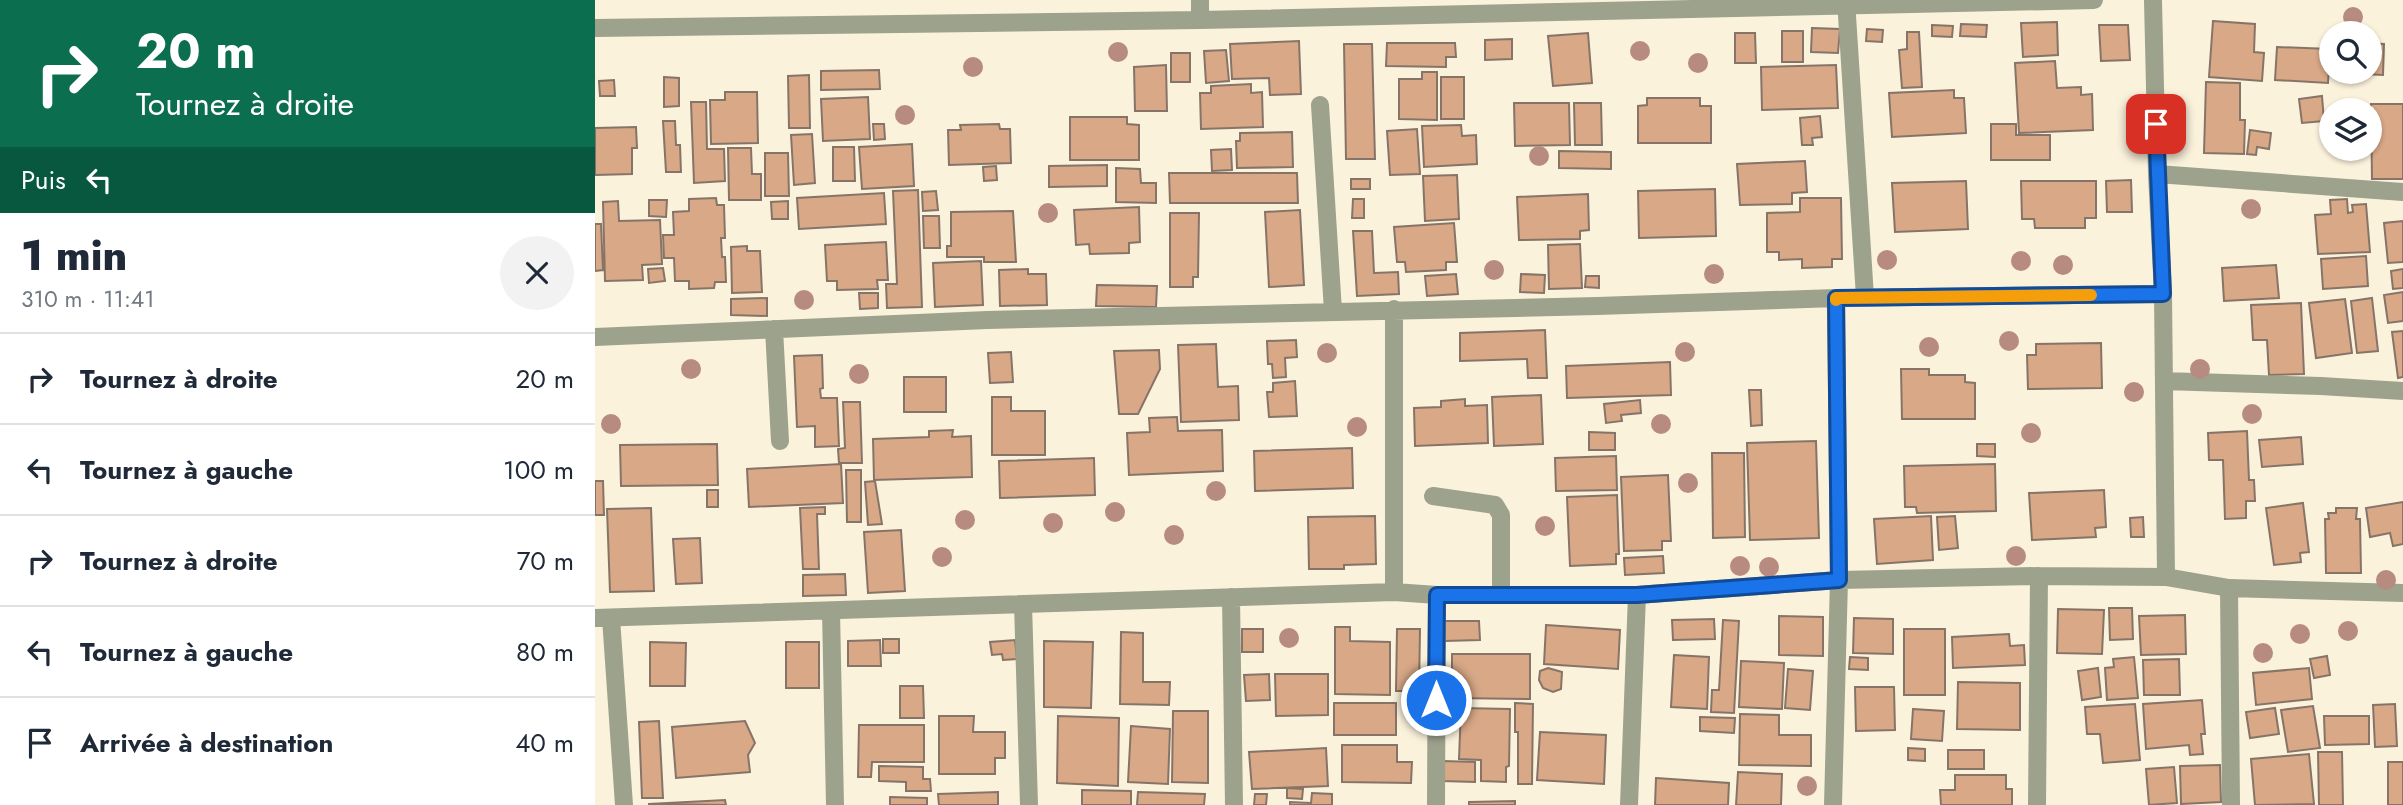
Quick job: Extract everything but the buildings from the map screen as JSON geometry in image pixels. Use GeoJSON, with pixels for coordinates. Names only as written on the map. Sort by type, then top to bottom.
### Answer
{"type":"FeatureCollection","features":[{"type":"Feature","properties":{"kind":"street"},"geometry":{"type":"LineString","coordinates":[[1199,20],[1200,0]]}},
{"type":"Feature","properties":{"kind":"street"},"geometry":{"type":"LineString","coordinates":[[595,28],[1199,20],[1284,9],[2094,0]]}},
{"type":"Feature","properties":{"kind":"street"},"geometry":{"type":"LineString","coordinates":[[2153,0],[2163,294],[2166,577]]}},
{"type":"Feature","properties":{"kind":"street"},"geometry":{"type":"LineString","coordinates":[[1846,3],[1865,297]]}},
{"type":"Feature","properties":{"kind":"street"},"geometry":{"type":"LineString","coordinates":[[1320,105],[1332,311]]}},
{"type":"Feature","properties":{"kind":"street"},"geometry":{"type":"LineString","coordinates":[[2157,174],[2403,192]]}},
{"type":"Feature","properties":{"kind":"street"},"geometry":{"type":"LineString","coordinates":[[595,337],[987,320],[1865,297],[2163,294]]}},
{"type":"Feature","properties":{"kind":"street"},"geometry":{"type":"LineString","coordinates":[[1833,805],[1839,580],[1836,298]]}},
{"type":"Feature","properties":{"kind":"street"},"geometry":{"type":"LineString","coordinates":[[1394,309],[1394,592]]}},
{"type":"Feature","properties":{"kind":"street"},"geometry":{"type":"LineString","coordinates":[[774,329],[780,441]]}},
{"type":"Feature","properties":{"kind":"street"},"geometry":{"type":"LineString","coordinates":[[2164,381],[2403,391]]}},
{"type":"Feature","properties":{"kind":"street"},"geometry":{"type":"LineString","coordinates":[[1433,496],[1495,505],[1501,515],[1501,595]]}},
{"type":"Feature","properties":{"kind":"street"},"geometry":{"type":"LineString","coordinates":[[2037,805],[2039,576]]}},
{"type":"Feature","properties":{"kind":"street"},"geometry":{"type":"LineString","coordinates":[[624,805],[603,618],[1394,592],[1437,595],[1637,595],[1839,580],[2039,576],[2166,577],[2229,588],[2403,593]]}},
{"type":"Feature","properties":{"kind":"street"},"geometry":{"type":"LineString","coordinates":[[2229,588],[2231,805]]}},
{"type":"Feature","properties":{"kind":"street"},"geometry":{"type":"LineString","coordinates":[[1436,805],[1437,595]]}},
{"type":"Feature","properties":{"kind":"street"},"geometry":{"type":"LineString","coordinates":[[1629,805],[1637,595]]}},
{"type":"Feature","properties":{"kind":"street"},"geometry":{"type":"LineString","coordinates":[[1231,597],[1234,805]]}},
{"type":"Feature","properties":{"kind":"street"},"geometry":{"type":"LineString","coordinates":[[1023,604],[1029,805]]}},
{"type":"Feature","properties":{"kind":"street"},"geometry":{"type":"LineString","coordinates":[[831,611],[835,805]]}},
{"type":"Feature","properties":{"kind":"slow traffic"},"geometry":{"type":"LineString","coordinates":[[1836,300],[2091,295]]}},
{"type":"Feature","properties":{"kind":"route"},"geometry":{"type":"LineString","coordinates":[[1436,700],[1437,595],[1637,595],[1839,580],[1836,298],[2163,294],[2156,124]]}}]}
